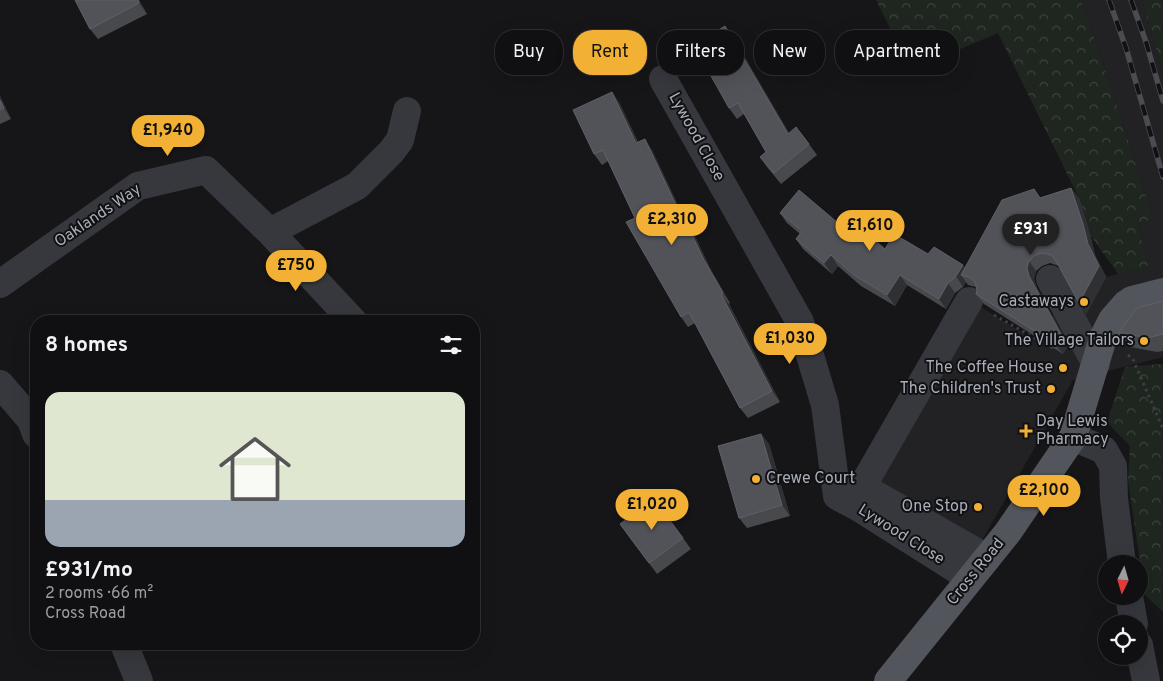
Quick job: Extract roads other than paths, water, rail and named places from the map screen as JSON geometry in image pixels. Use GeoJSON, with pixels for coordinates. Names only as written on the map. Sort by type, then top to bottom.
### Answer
{"type":"FeatureCollection","features":[{"type":"Feature","properties":{"kind":"main road","name":"Cross Road"},"geometry":{"type":"LineString","coordinates":[[888,681],[1008,532],[1073,437],[1103,338],[1112,320],[1132,300],[1163,292]]}},
{"type":"Feature","properties":{"kind":"street","name":"Lywood Close"},"geometry":{"type":"LineString","coordinates":[[663,79],[800,322],[825,405],[837,496],[978,568]]}},
{"type":"Feature","properties":{"kind":"street"},"geometry":{"type":"LineString","coordinates":[[270,232],[357,186],[391,152],[400,140],[407,111]]}},
{"type":"Feature","properties":{"kind":"street","name":"Oaklands Way"},"geometry":{"type":"LineString","coordinates":[[0,284],[138,186],[206,170],[270,232],[347,315]]}},
{"type":"Feature","properties":{"kind":"street"},"geometry":{"type":"LineString","coordinates":[[1050,279],[1094,368]]}},
{"type":"Feature","properties":{"kind":"street"},"geometry":{"type":"LineString","coordinates":[[969,301],[862,487],[978,568]]}},
{"type":"Feature","properties":{"kind":"street"},"geometry":{"type":"LineString","coordinates":[[0,384],[30,420]]}},
{"type":"Feature","properties":{"kind":"street"},"geometry":{"type":"LineString","coordinates":[[1073,437],[1104,450],[1113,466],[1114,498],[1121,555]]}},
{"type":"Feature","properties":{"kind":"street"},"geometry":{"type":"LineString","coordinates":[[126,650],[139,681]]}},
{"type":"Feature","properties":{"kind":"street"},"geometry":{"type":"LineString","coordinates":[[1143,665],[1146,681]]}},
{"type":"Feature","properties":{"kind":"railway"},"geometry":{"type":"LineString","coordinates":[[1109,0],[1126,48],[1163,177]]}},
{"type":"Feature","properties":{"kind":"railway"},"geometry":{"type":"LineString","coordinates":[[1131,0],[1146,42],[1163,101]]}},
{"type":"Feature","properties":{"kind":"place","name":"Castaways"},"geometry":{"type":"Point","coordinates":[1084,302]}},
{"type":"Feature","properties":{"kind":"place","name":"The Village Tailors"},"geometry":{"type":"Point","coordinates":[1144,341]}},
{"type":"Feature","properties":{"kind":"place","name":"The Coffee House"},"geometry":{"type":"Point","coordinates":[1063,368]}},
{"type":"Feature","properties":{"kind":"place","name":"The Children's Trust"},"geometry":{"type":"Point","coordinates":[1051,389]}},
{"type":"Feature","properties":{"kind":"place","name":"Day Lewis Pharmacy"},"geometry":{"type":"Point","coordinates":[1026,431]}},
{"type":"Feature","properties":{"kind":"place","name":"Crewe Court"},"geometry":{"type":"Point","coordinates":[756,479]}},
{"type":"Feature","properties":{"kind":"place","name":"One Stop"},"geometry":{"type":"Point","coordinates":[978,507]}}]}
